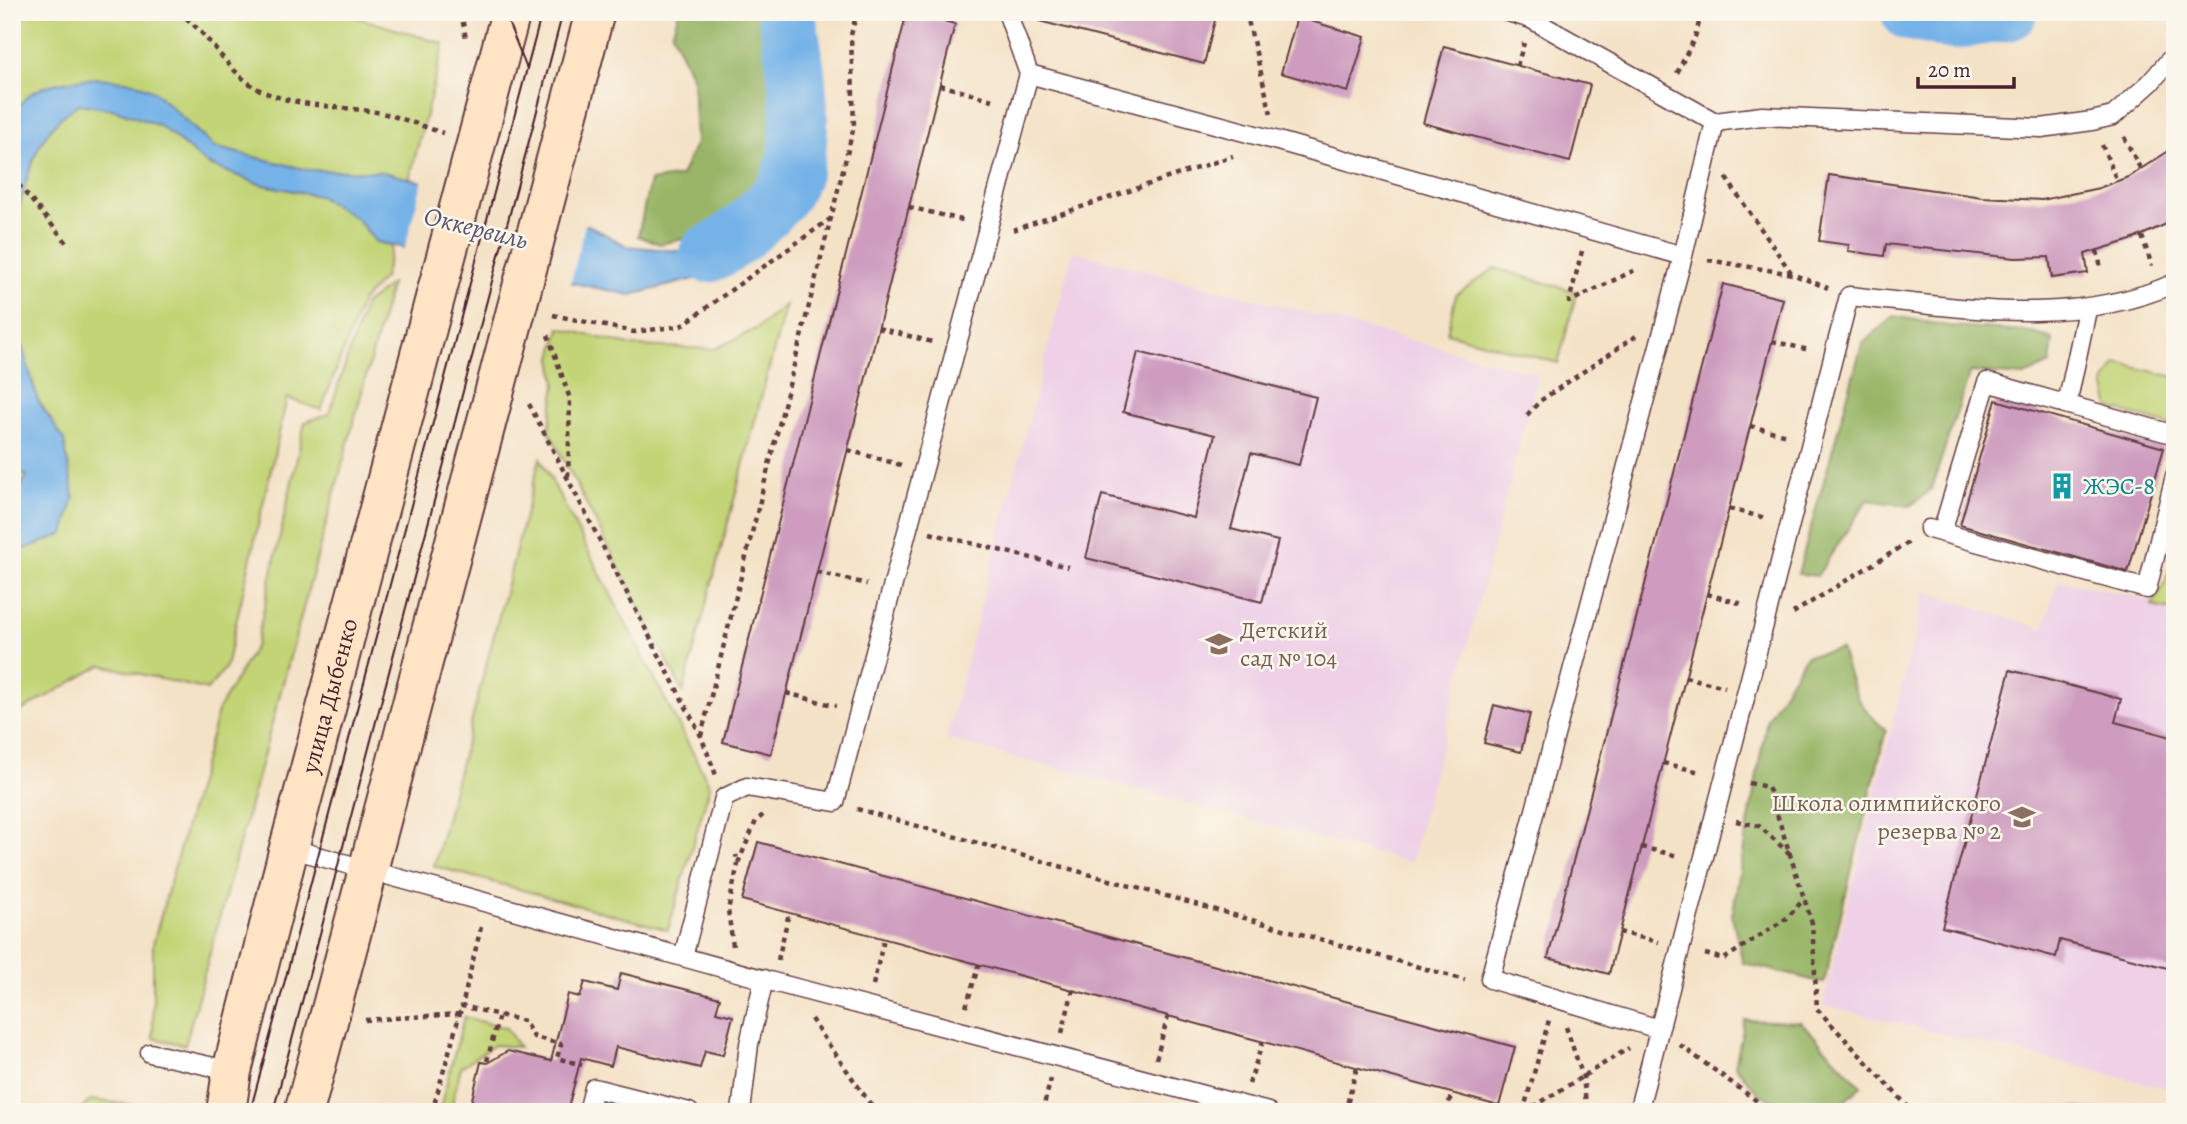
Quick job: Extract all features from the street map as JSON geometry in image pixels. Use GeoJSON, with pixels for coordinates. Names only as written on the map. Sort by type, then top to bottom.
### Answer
{"type":"FeatureCollection","features":[{"type":"Feature","properties":{"kind":"main road"},"geometry":{"type":"LineString","coordinates":[[460,142],[511,12]]}},
{"type":"Feature","properties":{"kind":"main road"},"geometry":{"type":"LineString","coordinates":[[304,1112],[369,870],[536,309],[552,170],[594,12]]}},
{"type":"Feature","properties":{"kind":"main road","name":"улица Дыбенко"},"geometry":{"type":"LineString","coordinates":[[226,1112],[232,1072],[289,848],[439,282],[460,142]]}},
{"type":"Feature","properties":{"kind":"lane"},"geometry":{"type":"LineString","coordinates":[[683,957],[724,798],[747,787],[835,802],[1030,74],[1007,12]]}},
{"type":"Feature","properties":{"kind":"lane"},"geometry":{"type":"LineString","coordinates":[[1508,12],[1531,19],[1716,122],[1762,116],[2041,128],[2092,121],[2113,116],[2150,83],[2175,54]]}},
{"type":"Feature","properties":{"kind":"lane"},"geometry":{"type":"LineString","coordinates":[[1030,74],[1278,141],[1677,255]]}},
{"type":"Feature","properties":{"kind":"lane"},"geometry":{"type":"LineString","coordinates":[[1660,1029],[1556,996],[1490,979],[1666,316],[1677,255],[1716,122]]}},
{"type":"Feature","properties":{"kind":"lane"},"geometry":{"type":"LineString","coordinates":[[1638,1112],[1849,296],[1982,310],[2087,310],[2124,302],[2175,283]]}},
{"type":"Feature","properties":{"kind":"lane"},"geometry":{"type":"LineString","coordinates":[[2067,404],[2087,310]]}},
{"type":"Feature","properties":{"kind":"lane"},"geometry":{"type":"LineString","coordinates":[[2175,435],[1987,382],[1936,531],[2147,589],[2175,476]]}},
{"type":"Feature","properties":{"kind":"lane"},"geometry":{"type":"LineString","coordinates":[[289,848],[683,957],[1268,1112]]}},
{"type":"Feature","properties":{"kind":"lane"},"geometry":{"type":"LineString","coordinates":[[741,1112],[748,1044],[769,980]]}},
{"type":"Feature","properties":{"kind":"lane"},"geometry":{"type":"LineString","coordinates":[[150,1053],[232,1072]]}},
{"type":"Feature","properties":{"kind":"lane"},"geometry":{"type":"LineString","coordinates":[[588,1112],[594,1088],[689,1112]]}},
{"type":"Feature","properties":{"kind":"path"},"geometry":{"type":"LineString","coordinates":[[178,12],[195,23],[239,77],[264,92],[298,102],[378,112],[460,142]]}},
{"type":"Feature","properties":{"kind":"path"},"geometry":{"type":"LineString","coordinates":[[461,12],[468,45]]}},
{"type":"Feature","properties":{"kind":"path"},"geometry":{"type":"LineString","coordinates":[[701,736],[854,126],[850,35],[857,12]]}},
{"type":"Feature","properties":{"kind":"path"},"geometry":{"type":"LineString","coordinates":[[909,207],[987,233],[1278,141],[1246,12]]}},
{"type":"Feature","properties":{"kind":"path"},"geometry":{"type":"LineString","coordinates":[[1667,94],[1695,37],[1702,12]]}},
{"type":"Feature","properties":{"kind":"path"},"geometry":{"type":"LineString","coordinates":[[940,85],[1020,108]]}},
{"type":"Feature","properties":{"kind":"path"},"geometry":{"type":"LineString","coordinates":[[2113,116],[2141,170]]}},
{"type":"Feature","properties":{"kind":"path"},"geometry":{"type":"LineString","coordinates":[[2092,121],[2117,181]]}},
{"type":"Feature","properties":{"kind":"path"},"geometry":{"type":"LineString","coordinates":[[1708,151],[1792,274]]}},
{"type":"Feature","properties":{"kind":"path"},"geometry":{"type":"LineString","coordinates":[[12,177],[67,243]]}},
{"type":"Feature","properties":{"kind":"path"},"geometry":{"type":"LineString","coordinates":[[536,309],[634,332],[681,326],[831,219]]}},
{"type":"Feature","properties":{"kind":"path"},"geometry":{"type":"LineString","coordinates":[[2168,224],[2175,238]]}},
{"type":"Feature","properties":{"kind":"path"},"geometry":{"type":"LineString","coordinates":[[1588,230],[1569,302],[1677,255],[1792,274],[1849,296]]}},
{"type":"Feature","properties":{"kind":"path"},"geometry":{"type":"LineString","coordinates":[[2096,251],[2101,268]]}},
{"type":"Feature","properties":{"kind":"path"},"geometry":{"type":"LineString","coordinates":[[1527,415],[1540,401],[1666,316]]}},
{"type":"Feature","properties":{"kind":"path"},"geometry":{"type":"LineString","coordinates":[[878,328],[956,349]]}},
{"type":"Feature","properties":{"kind":"path"},"geometry":{"type":"LineString","coordinates":[[548,335],[570,398],[568,482]]}},
{"type":"Feature","properties":{"kind":"path"},"geometry":{"type":"LineString","coordinates":[[1772,341],[1834,357]]}},
{"type":"Feature","properties":{"kind":"path"},"geometry":{"type":"LineString","coordinates":[[529,404],[701,736],[724,798]]}},
{"type":"Feature","properties":{"kind":"path"},"geometry":{"type":"LineString","coordinates":[[1750,426],[1812,442]]}},
{"type":"Feature","properties":{"kind":"path"},"geometry":{"type":"LineString","coordinates":[[848,450],[923,471]]}},
{"type":"Feature","properties":{"kind":"path"},"geometry":{"type":"LineString","coordinates":[[1729,509],[1790,524]]}},
{"type":"Feature","properties":{"kind":"path"},"geometry":{"type":"LineString","coordinates":[[908,527],[1068,567]]}},
{"type":"Feature","properties":{"kind":"path"},"geometry":{"type":"LineString","coordinates":[[1762,632],[1936,531]]}},
{"type":"Feature","properties":{"kind":"path"},"geometry":{"type":"LineString","coordinates":[[817,572],[892,589]]}},
{"type":"Feature","properties":{"kind":"path"},"geometry":{"type":"LineString","coordinates":[[1707,594],[1768,610]]}},
{"type":"Feature","properties":{"kind":"path"},"geometry":{"type":"LineString","coordinates":[[1685,677],[1746,693]]}},
{"type":"Feature","properties":{"kind":"path"},"geometry":{"type":"LineString","coordinates":[[786,693],[859,711]]}},
{"type":"Feature","properties":{"kind":"path"},"geometry":{"type":"LineString","coordinates":[[1663,763],[1724,779]]}},
{"type":"Feature","properties":{"kind":"path"},"geometry":{"type":"LineString","coordinates":[[1750,783],[1767,787],[1778,803],[1776,811],[1812,923],[1817,1009],[1913,1112]]}},
{"type":"Feature","properties":{"kind":"path"},"geometry":{"type":"LineString","coordinates":[[736,971],[728,909],[738,864],[756,821],[786,794]]}},
{"type":"Feature","properties":{"kind":"path"},"geometry":{"type":"LineString","coordinates":[[835,802],[1476,983],[1490,979]]}},
{"type":"Feature","properties":{"kind":"path"},"geometry":{"type":"LineString","coordinates":[[1741,822],[1759,826],[1790,854]]}},
{"type":"Feature","properties":{"kind":"path"},"geometry":{"type":"LineString","coordinates":[[1642,847],[1703,863]]}},
{"type":"Feature","properties":{"kind":"path"},"geometry":{"type":"LineString","coordinates":[[735,850],[738,864]]}},
{"type":"Feature","properties":{"kind":"path"},"geometry":{"type":"LineString","coordinates":[[1707,955],[1724,959],[1787,918],[1804,899]]}},
{"type":"Feature","properties":{"kind":"path"},"geometry":{"type":"LineString","coordinates":[[432,1112],[487,902]]}},
{"type":"Feature","properties":{"kind":"path"},"geometry":{"type":"LineString","coordinates":[[789,913],[769,980],[816,1024],[876,1112]]}},
{"type":"Feature","properties":{"kind":"path"},"geometry":{"type":"LineString","coordinates":[[868,1006],[884,939]]}},
{"type":"Feature","properties":{"kind":"path"},"geometry":{"type":"LineString","coordinates":[[960,1031],[979,964]]}},
{"type":"Feature","properties":{"kind":"path"},"geometry":{"type":"LineString","coordinates":[[1556,996],[1583,1077],[1587,1112]]}},
{"type":"Feature","properties":{"kind":"path"},"geometry":{"type":"LineString","coordinates":[[1524,1112],[1556,996]]}},
{"type":"Feature","properties":{"kind":"path"},"geometry":{"type":"LineString","coordinates":[[461,1006],[524,1021],[534,1037],[561,1044],[557,1058]]}},
{"type":"Feature","properties":{"kind":"path"},"geometry":{"type":"LineString","coordinates":[[364,1020],[459,1014]]}},
{"type":"Feature","properties":{"kind":"path"},"geometry":{"type":"LineString","coordinates":[[487,1060],[499,1015]]}},
{"type":"Feature","properties":{"kind":"path"},"geometry":{"type":"LineString","coordinates":[[1150,1081],[1168,1016]]}},
{"type":"Feature","properties":{"kind":"path"},"geometry":{"type":"LineString","coordinates":[[1524,1112],[1660,1029],[1772,1112]]}},
{"type":"Feature","properties":{"kind":"path"},"geometry":{"type":"LineString","coordinates":[[1242,1105],[1263,1041]]}},
{"type":"Feature","properties":{"kind":"path"},"geometry":{"type":"LineString","coordinates":[[1345,1112],[1357,1067]]}},
{"type":"Feature","properties":{"kind":"path"},"geometry":{"type":"LineString","coordinates":[[1446,1112],[1452,1093]]}},
{"type":"Feature","properties":{"kind":"shaded area","name":"Детский сад № 104"},"geometry":{"type":"Polygon","coordinates":[[[1073,251],[1538,374],[1411,863],[946,739],[1073,251]]]}},
{"type":"Feature","properties":{"kind":"shaded area","name":"Школа олимпийского резерва № 2"},"geometry":{"type":"Polygon","coordinates":[[[2058,580],[2175,606],[2175,1090],[1823,1005],[1925,592],[2043,629],[2058,580]]]}},
{"type":"Feature","properties":{"kind":"green space"},"geometry":{"type":"Polygon","coordinates":[[[12,12],[340,12],[444,44],[384,278],[362,301],[321,410],[287,398],[226,667],[207,690],[102,665],[12,716],[12,12]]]}},
{"type":"Feature","properties":{"kind":"green space"},"geometry":{"type":"Polygon","coordinates":[[[679,12],[778,12],[786,133],[767,185],[715,232],[660,244],[638,236],[650,181],[681,176],[696,143],[693,79],[672,33],[679,12]]]}},
{"type":"Feature","properties":{"kind":"green space"},"geometry":{"type":"Polygon","coordinates":[[[1495,268],[1577,292],[1558,363],[1447,333],[1456,295],[1495,268]]]}},
{"type":"Feature","properties":{"kind":"green space"},"geometry":{"type":"Polygon","coordinates":[[[391,284],[185,1045],[153,1038],[153,944],[219,708],[256,645],[305,422],[329,414],[365,304],[391,284]]]}},
{"type":"Feature","properties":{"kind":"green space"},"geometry":{"type":"Polygon","coordinates":[[[786,304],[683,692],[549,431],[556,384],[552,357],[560,328],[633,346],[715,349],[758,328],[786,304]]]}},
{"type":"Feature","properties":{"kind":"green space"},"geometry":{"type":"Polygon","coordinates":[[[1894,316],[1948,326],[2025,331],[2053,339],[2050,364],[2024,376],[1970,372],[1931,490],[1910,506],[1867,500],[1817,576],[1798,574],[1862,344],[1894,316]]]}},
{"type":"Feature","properties":{"kind":"green space"},"geometry":{"type":"Polygon","coordinates":[[[2117,363],[2175,377],[2175,427],[2110,408],[2104,383],[2117,363]]]}},
{"type":"Feature","properties":{"kind":"green space"},"geometry":{"type":"Polygon","coordinates":[[[540,458],[710,786],[668,930],[434,866],[540,458]]]}},
{"type":"Feature","properties":{"kind":"green space"},"geometry":{"type":"Polygon","coordinates":[[[2175,546],[2175,611],[2152,606],[2166,580],[2175,546]]]}},
{"type":"Feature","properties":{"kind":"green space"},"geometry":{"type":"Polygon","coordinates":[[[1841,649],[1852,685],[1861,703],[1886,730],[1824,983],[1743,963],[1732,916],[1767,719],[1806,656],[1841,649]]]}},
{"type":"Feature","properties":{"kind":"green space"},"geometry":{"type":"Polygon","coordinates":[[[464,1017],[506,1028],[519,1047],[494,1045],[461,1067],[450,1112],[439,1112],[464,1017]]]}},
{"type":"Feature","properties":{"kind":"green space"},"geometry":{"type":"Polygon","coordinates":[[[1745,1020],[1801,1022],[1861,1086],[1833,1112],[1817,1112],[1760,1095],[1735,1066],[1745,1020]]]}},
{"type":"Feature","properties":{"kind":"green space"},"geometry":{"type":"Polygon","coordinates":[[[91,1100],[167,1109],[167,1112],[78,1112],[91,1100]]]}},
{"type":"Feature","properties":{"kind":"green space"},"geometry":{"type":"Polygon","coordinates":[[[2073,1107],[2103,1112],[1965,1110],[2073,1107]]]}},
{"type":"Feature","properties":{"kind":"water"},"geometry":{"type":"Polygon","coordinates":[[[98,78],[134,82],[154,91],[214,147],[308,170],[384,172],[590,226],[627,246],[688,252],[722,233],[762,197],[777,211],[753,241],[710,275],[631,295],[376,242],[357,219],[319,196],[259,184],[207,164],[160,126],[116,110],[79,104],[50,129],[41,144],[28,176],[12,231],[10,144],[16,113],[22,102],[29,95],[47,86],[98,78]]]}},
{"type":"Feature","properties":{"kind":"water"},"geometry":{"type":"Polygon","coordinates":[[[12,312],[38,400],[64,440],[74,497],[64,534],[12,554],[12,503],[27,476],[12,469],[16,424],[12,410],[12,312]]]}},
{"type":"Feature","properties":{"kind":"pier"},"geometry":{"type":"Polygon","coordinates":[[[423,179],[586,221],[570,286],[404,251],[423,179]]]}},
{"type":"Feature","properties":{"kind":"building"},"geometry":{"type":"Polygon","coordinates":[[[907,12],[955,24],[771,754],[723,742],[907,12]]]}},
{"type":"Feature","properties":{"kind":"building"},"geometry":{"type":"Polygon","coordinates":[[[1040,12],[1217,12],[1204,64],[1039,21],[1040,12]]]}},
{"type":"Feature","properties":{"kind":"building"},"geometry":{"type":"Polygon","coordinates":[[[1297,17],[1365,37],[1348,92],[1281,73],[1297,17]]]}},
{"type":"Feature","properties":{"kind":"building"},"geometry":{"type":"Polygon","coordinates":[[[1444,46],[1590,85],[1570,162],[1423,123],[1444,46]]]}},
{"type":"Feature","properties":{"kind":"building"},"geometry":{"type":"Polygon","coordinates":[[[2175,147],[2175,220],[2131,240],[2085,254],[2088,273],[2052,278],[2049,257],[2015,258],[1886,244],[1884,256],[1848,251],[1849,245],[1819,241],[1829,175],[1982,197],[2042,200],[2099,188],[2128,177],[2175,147]]]}},
{"type":"Feature","properties":{"kind":"building"},"geometry":{"type":"Polygon","coordinates":[[[1723,284],[1783,299],[1609,974],[1548,958],[1723,284]]]}},
{"type":"Feature","properties":{"kind":"building"},"geometry":{"type":"Polygon","coordinates":[[[1138,352],[1316,397],[1299,465],[1251,453],[1231,529],[1278,541],[1262,602],[1086,558],[1102,495],[1194,518],[1215,435],[1123,412],[1138,352]]]}},
{"type":"Feature","properties":{"kind":"building","name":"ЖЭС-8"},"geometry":{"type":"Polygon","coordinates":[[[1996,400],[2164,448],[2128,572],[1960,525],[1996,400]]]}},
{"type":"Feature","properties":{"kind":"building"},"geometry":{"type":"Polygon","coordinates":[[[2010,670],[2121,699],[2115,722],[2175,738],[2175,970],[2060,940],[2056,957],[1942,927],[2010,670]]]}},
{"type":"Feature","properties":{"kind":"building"},"geometry":{"type":"Polygon","coordinates":[[[1494,705],[1530,714],[1521,752],[1484,743],[1494,705]]]}},
{"type":"Feature","properties":{"kind":"building"},"geometry":{"type":"Polygon","coordinates":[[[758,842],[1515,1047],[1499,1106],[742,900],[758,842]]]}},
{"type":"Feature","properties":{"kind":"building"},"geometry":{"type":"Polygon","coordinates":[[[621,973],[720,998],[716,1012],[733,1016],[723,1055],[705,1051],[700,1068],[616,1047],[611,1066],[581,1058],[567,1112],[469,1112],[481,1062],[487,1063],[508,1051],[551,1061],[568,994],[580,997],[585,982],[617,990],[621,973]]]}},
{"type":"Feature","properties":{"kind":"waterway","name":"Оккервиль"},"geometry":{"type":"LineString","coordinates":[[708,254],[731,241],[761,216],[785,188],[793,171],[799,126],[798,102],[786,12]]}},
{"type":"Feature","properties":{"kind":"waterway","name":"Оккервиль"},"geometry":{"type":"LineString","coordinates":[[1910,12],[1954,21],[2008,12]]}},
{"type":"Feature","properties":{"kind":"tram line"},"geometry":{"type":"LineString","coordinates":[[504,12],[527,69]]}},
{"type":"Feature","properties":{"kind":"tram line"},"geometry":{"type":"LineString","coordinates":[[250,1112],[542,12]]}},
{"type":"Feature","properties":{"kind":"tram line"},"geometry":{"type":"LineString","coordinates":[[273,1112],[563,12]]}},
{"type":"Feature","properties":{"kind":"place","name":"ЖЭС-8"},"geometry":{"type":"Point","coordinates":[2062,486]}},
{"type":"Feature","properties":{"kind":"place","name":"Детский сад № 104"},"geometry":{"type":"Point","coordinates":[1219,644]}},
{"type":"Feature","properties":{"kind":"place","name":"Школа олимпийского резерва № 2"},"geometry":{"type":"Point","coordinates":[2022,817]}}]}
